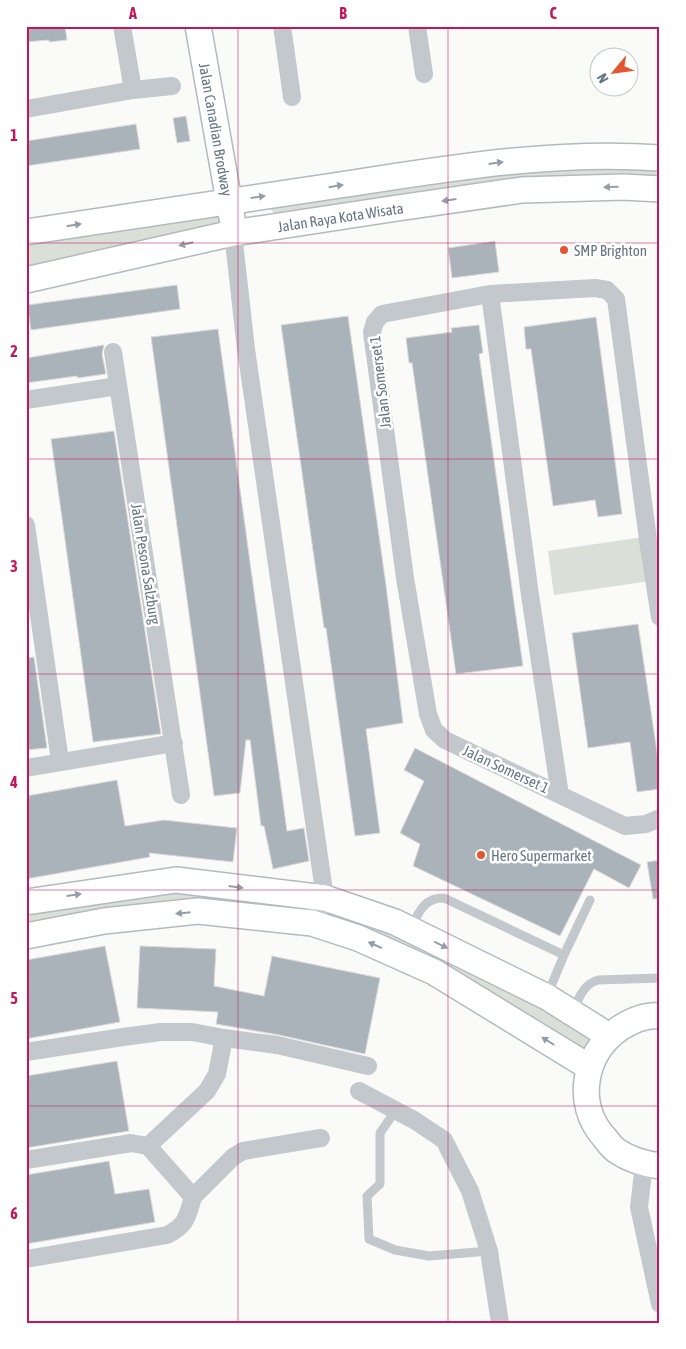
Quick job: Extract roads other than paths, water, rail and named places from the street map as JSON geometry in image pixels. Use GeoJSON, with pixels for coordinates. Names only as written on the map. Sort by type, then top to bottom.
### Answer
{"type":"FeatureCollection","features":[{"type":"Feature","properties":{"kind":"street"},"geometry":{"type":"LineString","coordinates":[[122,26],[133,90]]}},
{"type":"Feature","properties":{"kind":"street","name":"Jalan Canadian Brodway"},"geometry":{"type":"LineString","coordinates":[[198,26],[233,233]]}},
{"type":"Feature","properties":{"kind":"street"},"geometry":{"type":"LineString","coordinates":[[282,26],[292,97]]}},
{"type":"Feature","properties":{"kind":"street"},"geometry":{"type":"LineString","coordinates":[[418,26],[424,74]]}},
{"type":"Feature","properties":{"kind":"street"},"geometry":{"type":"LineString","coordinates":[[26,109],[133,90],[172,86]]}},
{"type":"Feature","properties":{"kind":"street","name":"Jalan Raya Kota Wisata"},"geometry":{"type":"LineString","coordinates":[[26,232],[515,160],[624,155],[660,158]]}},
{"type":"Feature","properties":{"kind":"street","name":"Jalan Raya Kota Wisata"},"geometry":{"type":"LineString","coordinates":[[26,280],[233,233],[522,190],[624,187],[660,190]]}},
{"type":"Feature","properties":{"kind":"street"},"geometry":{"type":"LineString","coordinates":[[233,233],[246,349],[325,898],[312,922]]}},
{"type":"Feature","properties":{"kind":"street","name":"Jalan Somerset 1"},"geometry":{"type":"LineString","coordinates":[[660,617],[654,546],[616,299],[607,290],[595,288],[490,294],[382,314],[375,322],[372,332],[404,568],[428,714],[434,730],[445,740],[625,826],[646,824],[660,818]]}},
{"type":"Feature","properties":{"kind":"street"},"geometry":{"type":"LineString","coordinates":[[490,294],[530,595],[560,794]]}},
{"type":"Feature","properties":{"kind":"street","name":"Jalan Pesona Salzburg"},"geometry":{"type":"LineString","coordinates":[[113,352],[181,795]]}},
{"type":"Feature","properties":{"kind":"street"},"geometry":{"type":"LineString","coordinates":[[26,400],[118,386]]}},
{"type":"Feature","properties":{"kind":"street"},"geometry":{"type":"LineString","coordinates":[[26,525],[60,761]]}},
{"type":"Feature","properties":{"kind":"street"},"geometry":{"type":"LineString","coordinates":[[26,768],[174,743]]}},
{"type":"Feature","properties":{"kind":"street"},"geometry":{"type":"LineString","coordinates":[[26,902],[176,880],[325,898],[395,922],[547,997],[609,1036]]}},
{"type":"Feature","properties":{"kind":"street"},"geometry":{"type":"LineString","coordinates":[[26,936],[104,921],[198,911],[312,922],[358,938],[434,972],[589,1067]]}},
{"type":"Feature","properties":{"kind":"street"},"geometry":{"type":"LineString","coordinates":[[660,1016],[655,1015],[630,1022],[609,1036],[597,1050],[589,1067],[586,1098],[595,1127],[616,1151],[652,1165],[639,1207],[660,1304]]}},
{"type":"Feature","properties":{"kind":"street"},"geometry":{"type":"LineString","coordinates":[[26,1052],[161,1032],[192,1032],[277,1045],[368,1066]]}},
{"type":"Feature","properties":{"kind":"street"},"geometry":{"type":"LineString","coordinates":[[148,1146],[207,1091],[218,1074],[224,1038]]}},
{"type":"Feature","properties":{"kind":"street"},"geometry":{"type":"LineString","coordinates":[[359,1091],[414,1120],[444,1140],[470,1191],[489,1251],[500,1323]]}},
{"type":"Feature","properties":{"kind":"street"},"geometry":{"type":"LineString","coordinates":[[26,1259],[168,1235],[180,1229],[186,1220],[193,1197],[233,1157],[243,1151],[321,1138]]}},
{"type":"Feature","properties":{"kind":"street"},"geometry":{"type":"LineString","coordinates":[[26,1160],[131,1143],[148,1146],[193,1197]]}},
{"type":"Feature","properties":{"kind":"lane"},"geometry":{"type":"LineString","coordinates":[[409,929],[425,904],[435,898],[444,898],[564,955]]}},
{"type":"Feature","properties":{"kind":"lane"},"geometry":{"type":"LineString","coordinates":[[547,997],[590,900]]}},
{"type":"Feature","properties":{"kind":"lane"},"geometry":{"type":"LineString","coordinates":[[572,1013],[586,987],[591,982],[598,980],[660,978]]}},
{"type":"Feature","properties":{"kind":"lane"},"geometry":{"type":"LineString","coordinates":[[396,1110],[380,1133],[380,1184],[368,1196],[369,1240],[395,1250],[429,1256],[489,1251]]}},
{"type":"Feature","properties":{"kind":"place","name":"SMP Brighton"},"geometry":{"type":"Point","coordinates":[564,250]}},
{"type":"Feature","properties":{"kind":"place","name":"Hero Supermarket"},"geometry":{"type":"Point","coordinates":[481,855]}}]}
